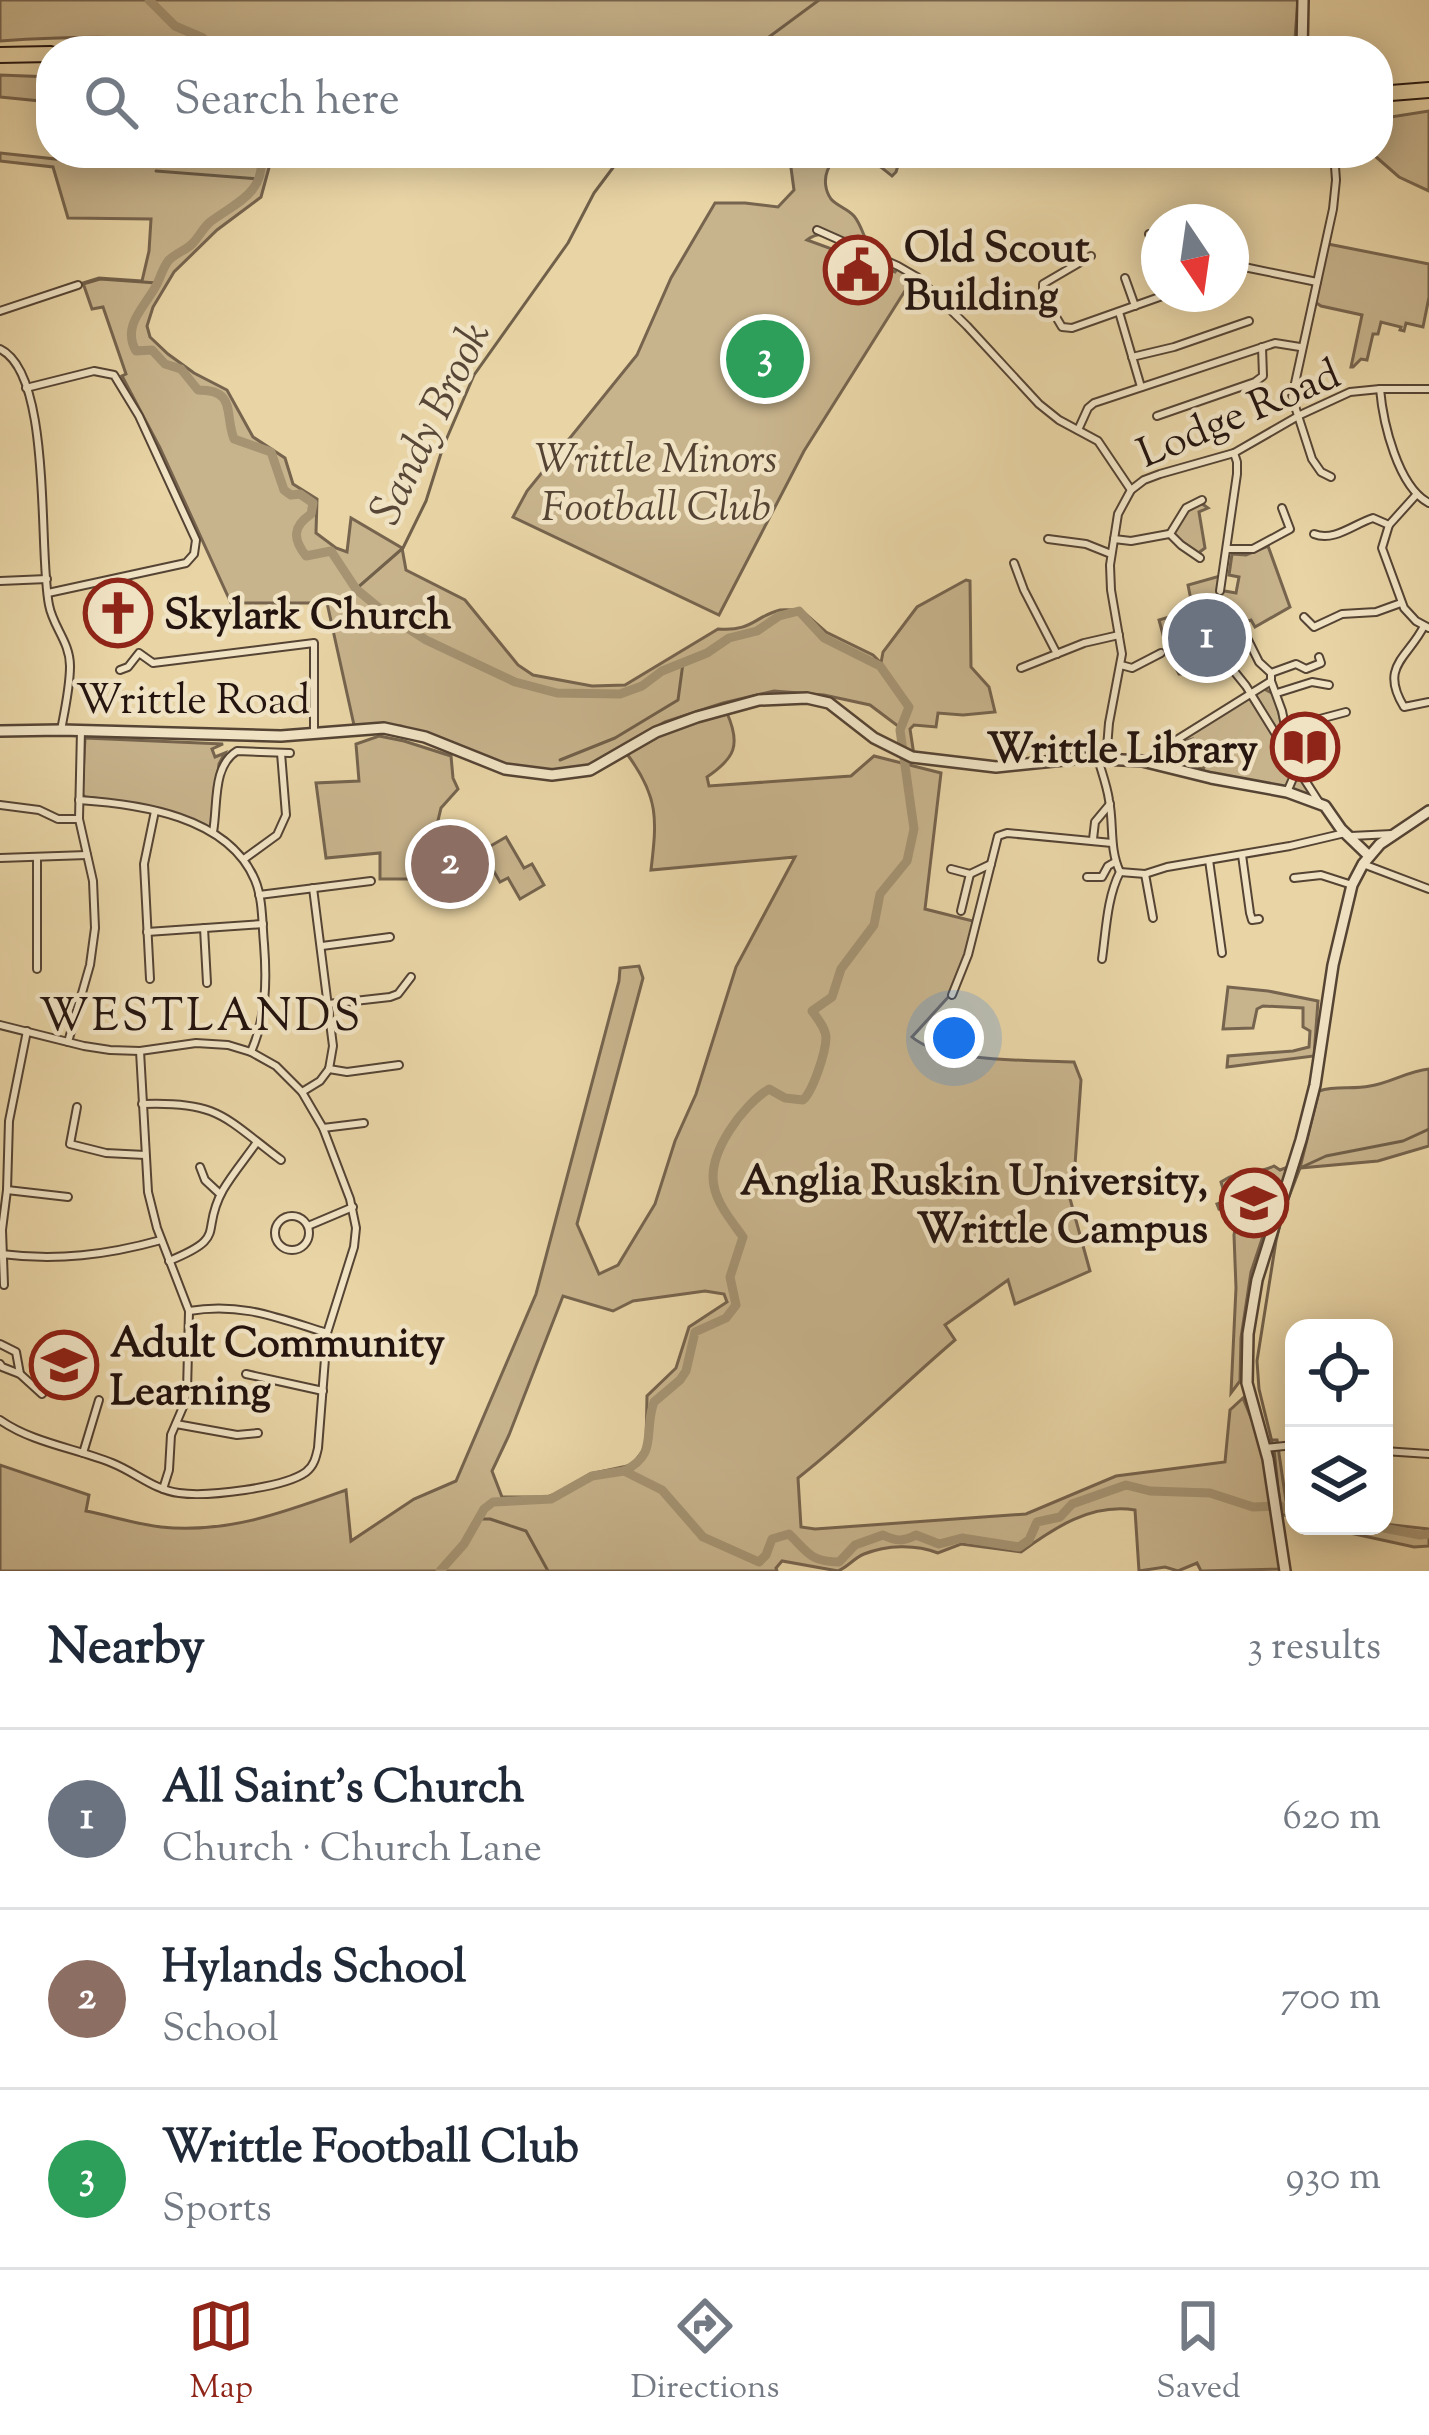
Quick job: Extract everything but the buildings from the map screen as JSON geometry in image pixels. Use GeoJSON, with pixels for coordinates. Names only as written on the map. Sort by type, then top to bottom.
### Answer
{"type":"FeatureCollection","features":[{"type":"Feature","properties":{"kind":"highway"},"geometry":{"type":"LineString","coordinates":[[0,55],[36,54]]}},
{"type":"Feature","properties":{"kind":"highway"},"geometry":{"type":"LineString","coordinates":[[1393,93],[1429,90]]}},
{"type":"Feature","properties":{"kind":"street"},"geometry":{"type":"LineString","coordinates":[[1302,36],[1303,0]]}},
{"type":"Feature","properties":{"kind":"street"},"geometry":{"type":"LineString","coordinates":[[1331,477],[1312,460],[1292,397],[1333,209],[1335,168]]}},
{"type":"Feature","properties":{"kind":"street"},"geometry":{"type":"LineString","coordinates":[[817,230],[916,278],[968,326],[1039,404],[1101,444],[1131,490]]}},
{"type":"Feature","properties":{"kind":"street"},"geometry":{"type":"LineString","coordinates":[[1091,256],[1042,284],[1042,295],[1062,327],[1072,328],[1141,304]]}},
{"type":"Feature","properties":{"kind":"street"},"geometry":{"type":"LineString","coordinates":[[1249,268],[1317,282]]}},
{"type":"Feature","properties":{"kind":"street"},"geometry":{"type":"LineString","coordinates":[[1125,278],[1135,306]]}},
{"type":"Feature","properties":{"kind":"street"},"geometry":{"type":"LineString","coordinates":[[0,311],[63,286],[78,285]]}},
{"type":"Feature","properties":{"kind":"street"},"geometry":{"type":"LineString","coordinates":[[1119,312],[1142,387]]}},
{"type":"Feature","properties":{"kind":"street"},"geometry":{"type":"LineString","coordinates":[[1132,357],[1249,321]]}},
{"type":"Feature","properties":{"kind":"street"},"geometry":{"type":"LineString","coordinates":[[1078,430],[1090,405],[1275,343],[1302,347]]}},
{"type":"Feature","properties":{"kind":"street"},"geometry":{"type":"LineString","coordinates":[[1157,416],[1255,382],[1264,376],[1262,347]]}},
{"type":"Feature","properties":{"kind":"street"},"geometry":{"type":"LineString","coordinates":[[0,349],[15,359],[37,433],[50,609],[68,646],[70,664],[61,730]]}},
{"type":"Feature","properties":{"kind":"street"},"geometry":{"type":"LineString","coordinates":[[26,388],[94,371],[107,371],[119,379],[196,540],[194,554],[186,563],[48,592]]}},
{"type":"Feature","properties":{"kind":"street"},"geometry":{"type":"LineString","coordinates":[[1380,389],[1403,476],[1416,495],[1429,503]]}},
{"type":"Feature","properties":{"kind":"street","name":"Lodge Road"},"geometry":{"type":"LineString","coordinates":[[1103,759],[1121,665],[1111,554],[1118,514],[1131,490],[1152,477],[1234,453],[1350,392],[1429,389]]}},
{"type":"Feature","properties":{"kind":"street"},"geometry":{"type":"LineString","coordinates":[[1220,590],[1238,466],[1234,453]]}},
{"type":"Feature","properties":{"kind":"street"},"geometry":{"type":"LineString","coordinates":[[1416,495],[1389,525],[1382,541],[1401,603],[1427,627],[1400,656],[1394,679],[1400,701],[1404,707],[1429,702]]}},
{"type":"Feature","properties":{"kind":"street"},"geometry":{"type":"LineString","coordinates":[[1114,539],[1170,534],[1186,508],[1202,500]]}},
{"type":"Feature","properties":{"kind":"street"},"geometry":{"type":"LineString","coordinates":[[1228,550],[1253,549],[1290,529],[1282,508]]}},
{"type":"Feature","properties":{"kind":"street"},"geometry":{"type":"LineString","coordinates":[[1314,534],[1333,536],[1373,518],[1389,525]]}},
{"type":"Feature","properties":{"kind":"street"},"geometry":{"type":"LineString","coordinates":[[1170,534],[1201,558]]}},
{"type":"Feature","properties":{"kind":"street"},"geometry":{"type":"LineString","coordinates":[[1048,539],[1086,544],[1111,554]]}},
{"type":"Feature","properties":{"kind":"street"},"geometry":{"type":"LineString","coordinates":[[1014,563],[1057,654]]}},
{"type":"Feature","properties":{"kind":"street"},"geometry":{"type":"LineString","coordinates":[[0,581],[46,579]]}},
{"type":"Feature","properties":{"kind":"street"},"geometry":{"type":"LineString","coordinates":[[1304,617],[1315,631],[1342,614],[1376,612],[1401,603]]}},
{"type":"Feature","properties":{"kind":"street"},"geometry":{"type":"LineString","coordinates":[[1021,668],[1118,635]]}},
{"type":"Feature","properties":{"kind":"street"},"geometry":{"type":"LineString","coordinates":[[1246,638],[1271,677],[1292,760]]}},
{"type":"Feature","properties":{"kind":"street"},"geometry":{"type":"LineString","coordinates":[[120,670],[139,653],[154,664],[314,643],[314,734]]}},
{"type":"Feature","properties":{"kind":"street"},"geometry":{"type":"LineString","coordinates":[[1118,677],[1161,653]]}},
{"type":"Feature","properties":{"kind":"street"},"geometry":{"type":"LineString","coordinates":[[1221,655],[1319,802]]}},
{"type":"Feature","properties":{"kind":"street"},"geometry":{"type":"LineString","coordinates":[[1150,763],[1162,748],[1271,677],[1296,664],[1306,669],[1321,663],[1319,657]]}},
{"type":"Feature","properties":{"kind":"street"},"geometry":{"type":"LineString","coordinates":[[1121,665],[1132,668]]}},
{"type":"Feature","properties":{"kind":"street"},"geometry":{"type":"LineString","coordinates":[[1277,693],[1312,682],[1329,685]]}},
{"type":"Feature","properties":{"kind":"street","name":"Writtle Road"},"geometry":{"type":"LineString","coordinates":[[0,731],[281,736],[384,728],[424,737],[505,769],[574,773],[596,767],[685,720],[759,700],[807,698],[829,703],[874,739],[903,754],[996,767],[1103,759]]}},
{"type":"Feature","properties":{"kind":"street"},"geometry":{"type":"LineString","coordinates":[[1286,728],[1346,712]]}},
{"type":"Feature","properties":{"kind":"street"},"geometry":{"type":"LineString","coordinates":[[68,1042],[95,928],[93,881],[79,822],[81,730]]}},
{"type":"Feature","properties":{"kind":"street"},"geometry":{"type":"LineString","coordinates":[[213,832],[219,777],[230,753],[286,753],[286,814],[277,835],[244,860]]}},
{"type":"Feature","properties":{"kind":"street"},"geometry":{"type":"LineString","coordinates":[[1120,872],[1103,759],[1150,763],[1319,802],[1366,860],[1429,889]]}},
{"type":"Feature","properties":{"kind":"street"},"geometry":{"type":"LineString","coordinates":[[1287,792],[1298,769]]}},
{"type":"Feature","properties":{"kind":"street"},"geometry":{"type":"LineString","coordinates":[[79,800],[154,811],[213,832],[244,860],[259,895],[266,971],[261,1028],[251,1052]]}},
{"type":"Feature","properties":{"kind":"street"},"geometry":{"type":"LineString","coordinates":[[1093,839],[1095,822],[1110,804]]}},
{"type":"Feature","properties":{"kind":"street"},"geometry":{"type":"LineString","coordinates":[[0,805],[79,822]]}},
{"type":"Feature","properties":{"kind":"street"},"geometry":{"type":"LineString","coordinates":[[150,980],[145,863],[154,811]]}},
{"type":"Feature","properties":{"kind":"street"},"geometry":{"type":"LineString","coordinates":[[1285,1571],[1265,1448],[1249,1396],[1247,1334],[1263,1254],[1315,1084],[1333,965],[1352,885],[1366,860],[1429,811]]}},
{"type":"Feature","properties":{"kind":"street"},"geometry":{"type":"LineString","coordinates":[[952,995],[968,955],[1001,833],[1112,843]]}},
{"type":"Feature","properties":{"kind":"street"},"geometry":{"type":"LineString","coordinates":[[1120,872],[1145,874],[1346,834],[1395,833]]}},
{"type":"Feature","properties":{"kind":"street"},"geometry":{"type":"LineString","coordinates":[[0,857],[87,855]]}},
{"type":"Feature","properties":{"kind":"street"},"geometry":{"type":"LineString","coordinates":[[1242,855],[1250,913],[1252,920],[1258,919]]}},
{"type":"Feature","properties":{"kind":"street"},"geometry":{"type":"LineString","coordinates":[[37,858],[37,969]]}},
{"type":"Feature","properties":{"kind":"street"},"geometry":{"type":"LineString","coordinates":[[1209,860],[1222,953]]}},
{"type":"Feature","properties":{"kind":"street"},"geometry":{"type":"LineString","coordinates":[[1087,877],[1102,877],[1115,862]]}},
{"type":"Feature","properties":{"kind":"street"},"geometry":{"type":"LineString","coordinates":[[951,869],[970,874],[991,863]]}},
{"type":"Feature","properties":{"kind":"street"},"geometry":{"type":"LineString","coordinates":[[1102,959],[1120,872]]}},
{"type":"Feature","properties":{"kind":"street"},"geometry":{"type":"LineString","coordinates":[[961,911],[970,874]]}},
{"type":"Feature","properties":{"kind":"street"},"geometry":{"type":"LineString","coordinates":[[1145,874],[1154,918]]}},
{"type":"Feature","properties":{"kind":"street"},"geometry":{"type":"LineString","coordinates":[[1294,878],[1321,875],[1352,885]]}},
{"type":"Feature","properties":{"kind":"street"},"geometry":{"type":"LineString","coordinates":[[259,895],[371,881]]}},
{"type":"Feature","properties":{"kind":"street"},"geometry":{"type":"LineString","coordinates":[[302,1092],[320,1082],[329,1069],[333,1046],[314,888]]}},
{"type":"Feature","properties":{"kind":"street"},"geometry":{"type":"LineString","coordinates":[[147,932],[262,924]]}},
{"type":"Feature","properties":{"kind":"street"},"geometry":{"type":"LineString","coordinates":[[204,928],[207,983]]}},
{"type":"Feature","properties":{"kind":"street"},"geometry":{"type":"LineString","coordinates":[[322,946],[389,937]]}},
{"type":"Feature","properties":{"kind":"street"},"geometry":{"type":"LineString","coordinates":[[328,1004],[391,997],[411,977]]}},
{"type":"Feature","properties":{"kind":"street"},"geometry":{"type":"LineString","coordinates":[[0,1025],[98,1048],[140,1051],[228,1045],[276,1066],[302,1092],[323,1128],[353,1207],[354,1247],[328,1333],[317,1448],[307,1472],[221,1493],[177,1493],[115,1463],[24,1434],[0,1420]]}},
{"type":"Feature","properties":{"kind":"street"},"geometry":{"type":"LineString","coordinates":[[4,1285],[1,1254],[9,1121],[26,1031]]}},
{"type":"Feature","properties":{"kind":"street"},"geometry":{"type":"LineString","coordinates":[[140,1051],[148,1192],[160,1240],[188,1310],[187,1391],[171,1435],[170,1470],[163,1489]]}},
{"type":"Feature","properties":{"kind":"street"},"geometry":{"type":"LineString","coordinates":[[329,1069],[347,1072],[399,1065]]}},
{"type":"Feature","properties":{"kind":"street"},"geometry":{"type":"LineString","coordinates":[[142,1104],[178,1103],[209,1109],[281,1160]]}},
{"type":"Feature","properties":{"kind":"street"},"geometry":{"type":"LineString","coordinates":[[77,1107],[66,1143],[106,1154],[145,1155]]}},
{"type":"Feature","properties":{"kind":"street"},"geometry":{"type":"LineString","coordinates":[[323,1128],[364,1124]]}},
{"type":"Feature","properties":{"kind":"street"},"geometry":{"type":"LineString","coordinates":[[169,1261],[208,1239],[220,1194],[257,1142]]}},
{"type":"Feature","properties":{"kind":"street"},"geometry":{"type":"LineString","coordinates":[[200,1167],[211,1189],[220,1194]]}},
{"type":"Feature","properties":{"kind":"street"},"geometry":{"type":"LineString","coordinates":[[7,1190],[68,1197]]}},
{"type":"Feature","properties":{"kind":"street"},"geometry":{"type":"LineString","coordinates":[[308,1226],[353,1207]]}},
{"type":"Feature","properties":{"kind":"street"},"geometry":{"type":"LineString","coordinates":[[284,1217],[301,1217],[308,1226],[309,1238],[303,1247],[286,1249],[277,1242],[276,1225],[284,1217]]}},
{"type":"Feature","properties":{"kind":"street"},"geometry":{"type":"LineString","coordinates":[[1,1254],[65,1258],[160,1240]]}},
{"type":"Feature","properties":{"kind":"street"},"geometry":{"type":"LineString","coordinates":[[188,1310],[246,1308],[328,1333]]}},
{"type":"Feature","properties":{"kind":"street"},"geometry":{"type":"LineString","coordinates":[[0,1344],[15,1350],[20,1374]]}},
{"type":"Feature","properties":{"kind":"street"},"geometry":{"type":"LineString","coordinates":[[0,1367],[20,1374],[42,1394],[50,1384]]}},
{"type":"Feature","properties":{"kind":"street"},"geometry":{"type":"LineString","coordinates":[[246,1374],[322,1391]]}},
{"type":"Feature","properties":{"kind":"street"},"geometry":{"type":"LineString","coordinates":[[82,1453],[99,1400]]}},
{"type":"Feature","properties":{"kind":"street"},"geometry":{"type":"LineString","coordinates":[[176,1424],[237,1435],[258,1433]]}},
{"type":"Feature","properties":{"kind":"street"},"geometry":{"type":"LineString","coordinates":[[1265,1448],[1285,1446]]}},
{"type":"Feature","properties":{"kind":"street"},"geometry":{"type":"LineString","coordinates":[[1393,1452],[1429,1454]]}},
{"type":"Feature","properties":{"kind":"green space"},"geometry":{"type":"Polygon","coordinates":[[[0,0],[1298,0],[1295,36],[36,36],[0,41],[0,0]]]}},
{"type":"Feature","properties":{"kind":"green space"},"geometry":{"type":"Polygon","coordinates":[[[0,75],[36,76],[36,101],[0,97],[0,75]]]}},
{"type":"Feature","properties":{"kind":"green space"},"geometry":{"type":"Polygon","coordinates":[[[1429,111],[1429,191],[1389,168],[1393,168],[1393,117],[1429,111]]]}},
{"type":"Feature","properties":{"kind":"green space"},"geometry":{"type":"Polygon","coordinates":[[[0,153],[36,157],[36,165],[0,161],[0,153]]]}},
{"type":"Feature","properties":{"kind":"green space"},"geometry":{"type":"Polygon","coordinates":[[[53,168],[269,168],[261,197],[217,230],[174,272],[153,307],[147,326],[150,337],[194,373],[227,390],[253,437],[285,458],[293,484],[317,499],[316,533],[347,552],[351,518],[402,548],[406,570],[465,600],[518,665],[533,675],[592,686],[625,685],[718,629],[739,628],[785,610],[802,611],[826,632],[881,663],[883,652],[917,607],[966,580],[970,581],[971,667],[989,687],[995,712],[938,713],[936,727],[914,725],[910,729],[914,755],[905,752],[902,729],[870,705],[774,691],[665,722],[586,767],[562,772],[509,767],[401,726],[354,725],[327,603],[231,603],[122,376],[126,374],[103,307],[92,309],[83,283],[99,278],[142,281],[151,219],[68,218],[53,168]]]}},
{"type":"Feature","properties":{"kind":"green space","name":"Writtle Minors Football Club"},"geometry":{"type":"Polygon","coordinates":[[[791,168],[828,168],[827,192],[856,219],[867,242],[864,250],[827,235],[807,240],[913,278],[804,451],[719,615],[513,517],[527,491],[637,355],[671,278],[715,203],[778,207],[794,190],[791,168]]]}},
{"type":"Feature","properties":{"kind":"green space"},"geometry":{"type":"Polygon","coordinates":[[[1328,244],[1429,264],[1423,327],[1406,323],[1404,331],[1381,322],[1367,360],[1351,367],[1362,315],[1315,302],[1328,244]]]}},
{"type":"Feature","properties":{"kind":"green space"},"geometry":{"type":"Polygon","coordinates":[[[1201,503],[1208,508],[1199,512],[1205,548],[1197,554],[1174,532],[1185,512],[1201,503]]]}},
{"type":"Feature","properties":{"kind":"green space"},"geometry":{"type":"Polygon","coordinates":[[[1268,546],[1290,607],[1255,627],[1251,620],[1229,627],[1234,646],[1201,668],[1179,674],[1159,620],[1193,610],[1188,585],[1220,576],[1219,590],[1236,593],[1239,577],[1229,575],[1232,554],[1246,555],[1268,546]]]}},
{"type":"Feature","properties":{"kind":"green space"},"geometry":{"type":"Polygon","coordinates":[[[1264,689],[1274,694],[1288,749],[1312,795],[1199,771],[1194,767],[1203,769],[1207,762],[1203,749],[1193,739],[1180,743],[1264,689]]]}},
{"type":"Feature","properties":{"kind":"green space"},"geometry":{"type":"Polygon","coordinates":[[[727,713],[733,750],[707,777],[709,786],[851,776],[874,756],[941,773],[925,909],[977,922],[951,994],[912,1037],[966,1056],[1074,1062],[1081,1080],[1074,1179],[1064,1177],[1090,1271],[1015,1304],[1008,1280],[945,1325],[955,1340],[798,1478],[801,1527],[1026,1514],[1116,1476],[1225,1462],[1230,1410],[1243,1398],[1260,1440],[1277,1440],[1285,1494],[1285,1515],[1273,1515],[1280,1569],[1201,1571],[1197,1563],[1178,1571],[1165,1567],[1139,1571],[1135,1510],[1119,1509],[1074,1519],[1021,1552],[961,1544],[938,1553],[891,1547],[864,1554],[838,1571],[782,1561],[777,1571],[0,1571],[0,1465],[89,1495],[86,1511],[161,1527],[232,1524],[346,1490],[351,1541],[414,1499],[456,1481],[536,1294],[620,968],[639,966],[643,978],[577,1224],[599,1274],[618,1265],[655,1204],[736,967],[795,857],[651,870],[653,809],[645,783],[627,754],[676,727],[727,713]],[[705,1291],[633,1301],[613,1311],[563,1296],[492,1471],[502,1497],[547,1497],[590,1474],[632,1465],[646,1447],[647,1396],[676,1368],[689,1327],[727,1302],[724,1294],[705,1291]]]}},
{"type":"Feature","properties":{"kind":"green space"},"geometry":{"type":"Polygon","coordinates":[[[379,736],[451,756],[458,789],[441,808],[435,833],[420,838],[416,879],[380,879],[380,853],[326,858],[316,783],[359,781],[356,744],[379,736]]]}},
{"type":"Feature","properties":{"kind":"green space"},"geometry":{"type":"Polygon","coordinates":[[[85,738],[223,744],[212,749],[215,757],[225,753],[219,764],[212,828],[149,808],[85,797],[85,738]]]}},
{"type":"Feature","properties":{"kind":"green space"},"geometry":{"type":"Polygon","coordinates":[[[506,837],[524,868],[532,864],[544,885],[520,899],[508,878],[500,882],[482,851],[506,837]]]}},
{"type":"Feature","properties":{"kind":"green space"},"geometry":{"type":"Polygon","coordinates":[[[1228,987],[1318,1001],[1314,1056],[1227,1067],[1228,1056],[1309,1047],[1310,1031],[1303,1027],[1303,1008],[1263,1006],[1257,1009],[1253,1028],[1223,1029],[1228,987]]]}},
{"type":"Feature","properties":{"kind":"green space"},"geometry":{"type":"Polygon","coordinates":[[[1429,1069],[1429,1146],[1378,1161],[1300,1168],[1319,1091],[1370,1086],[1429,1069]]]}},
{"type":"Feature","properties":{"kind":"green space"},"geometry":{"type":"Polygon","coordinates":[[[1274,1166],[1288,1167],[1275,1211],[1266,1220],[1233,1224],[1227,1208],[1219,1209],[1217,1204],[1227,1201],[1221,1182],[1274,1166]]]}},
{"type":"Feature","properties":{"kind":"green space"},"geometry":{"type":"Polygon","coordinates":[[[1257,1226],[1265,1230],[1251,1272],[1240,1381],[1231,1393],[1234,1235],[1235,1229],[1257,1226]]]}},
{"type":"Feature","properties":{"kind":"green space"},"geometry":{"type":"Polygon","coordinates":[[[1393,1525],[1429,1529],[1429,1546],[1359,1535],[1393,1535],[1393,1525]]]}},
{"type":"Feature","properties":{"kind":"waterway"},"geometry":{"type":"LineString","coordinates":[[149,0],[175,26],[198,36]]}},
{"type":"Feature","properties":{"kind":"waterway","name":"Sandy Brook"},"geometry":{"type":"LineString","coordinates":[[770,36],[819,0]]}},
{"type":"Feature","properties":{"kind":"waterway"},"geometry":{"type":"LineString","coordinates":[[261,168],[254,188],[167,263],[133,324],[132,342],[136,351],[152,350],[165,364],[181,369],[198,390],[219,394],[227,405],[234,439],[271,452],[284,490],[313,503],[296,534],[306,556],[331,551],[356,589],[426,640],[515,682],[557,693],[620,694],[729,638],[799,611],[824,638],[880,666],[909,707],[900,730],[914,829],[907,861],[880,894],[874,925],[841,969],[832,997],[812,1011],[826,1037],[807,1095],[803,1100],[785,1098],[769,1089],[748,1106],[721,1145],[714,1186],[743,1237],[730,1277],[736,1305],[726,1318],[695,1332],[686,1371],[654,1402],[646,1450],[624,1471]]}},
{"type":"Feature","properties":{"kind":"waterway","name":"Sandy Brook"},"geometry":{"type":"LineString","coordinates":[[356,589],[403,548],[474,375],[568,243],[613,168]]}},
{"type":"Feature","properties":{"kind":"waterway"},"geometry":{"type":"LineString","coordinates":[[156,171],[259,179]]}},
{"type":"Feature","properties":{"kind":"waterway"},"geometry":{"type":"LineString","coordinates":[[83,284],[100,279],[157,283]]}},
{"type":"Feature","properties":{"kind":"waterway"},"geometry":{"type":"LineString","coordinates":[[560,760],[615,738],[678,700],[683,663]]}},
{"type":"Feature","properties":{"kind":"waterway"},"geometry":{"type":"LineString","coordinates":[[1272,1442],[1257,1361],[1276,1241],[1300,1168],[1326,1156],[1403,1141],[1429,1129]]}},
{"type":"Feature","properties":{"kind":"waterway"},"geometry":{"type":"LineString","coordinates":[[1274,1450],[1280,1506]]}},
{"type":"Feature","properties":{"kind":"waterway"},"geometry":{"type":"LineString","coordinates":[[440,1571],[493,1502],[551,1499],[592,1476],[624,1471],[662,1490],[703,1537],[759,1562],[772,1539],[789,1534],[810,1555],[829,1562],[839,1562],[855,1545],[883,1535],[900,1540],[916,1535],[939,1544],[962,1538],[1019,1547],[1029,1540],[1037,1522],[1060,1517],[1072,1504],[1126,1485],[1150,1491],[1210,1493],[1253,1507],[1285,1508]]}},
{"type":"Feature","properties":{"kind":"waterway"},"geometry":{"type":"LineString","coordinates":[[480,1519],[526,1531],[548,1571]]}},
{"type":"Feature","properties":{"kind":"waterway"},"geometry":{"type":"LineString","coordinates":[[1393,1530],[1429,1534]]}},
{"type":"Feature","properties":{"kind":"place","name":"Old Scout Building"},"geometry":{"type":"Point","coordinates":[858,270]}},
{"type":"Feature","properties":{"kind":"place","name":"Writtle Football Club"},"geometry":{"type":"Point","coordinates":[765,359]}},
{"type":"Feature","properties":{"kind":"place","name":"Skylark Church"},"geometry":{"type":"Point","coordinates":[118,613]}},
{"type":"Feature","properties":{"kind":"place","name":"All Saint's Church"},"geometry":{"type":"Point","coordinates":[1207,638]}},
{"type":"Feature","properties":{"kind":"place","name":"Writtle Library"},"geometry":{"type":"Point","coordinates":[1305,747]}},
{"type":"Feature","properties":{"kind":"place","name":"Hylands School"},"geometry":{"type":"Point","coordinates":[450,864]}},
{"type":"Feature","properties":{"kind":"place","name":"Anglia Ruskin University, Writtle Campus"},"geometry":{"type":"Point","coordinates":[1254,1203]}},
{"type":"Feature","properties":{"kind":"place","name":"Adult Community Learning"},"geometry":{"type":"Point","coordinates":[64,1365]}},
{"type":"Feature","properties":{"kind":"district","name":"WESTLANDS"},"geometry":{"type":"Point","coordinates":[201,1014]}}]}
